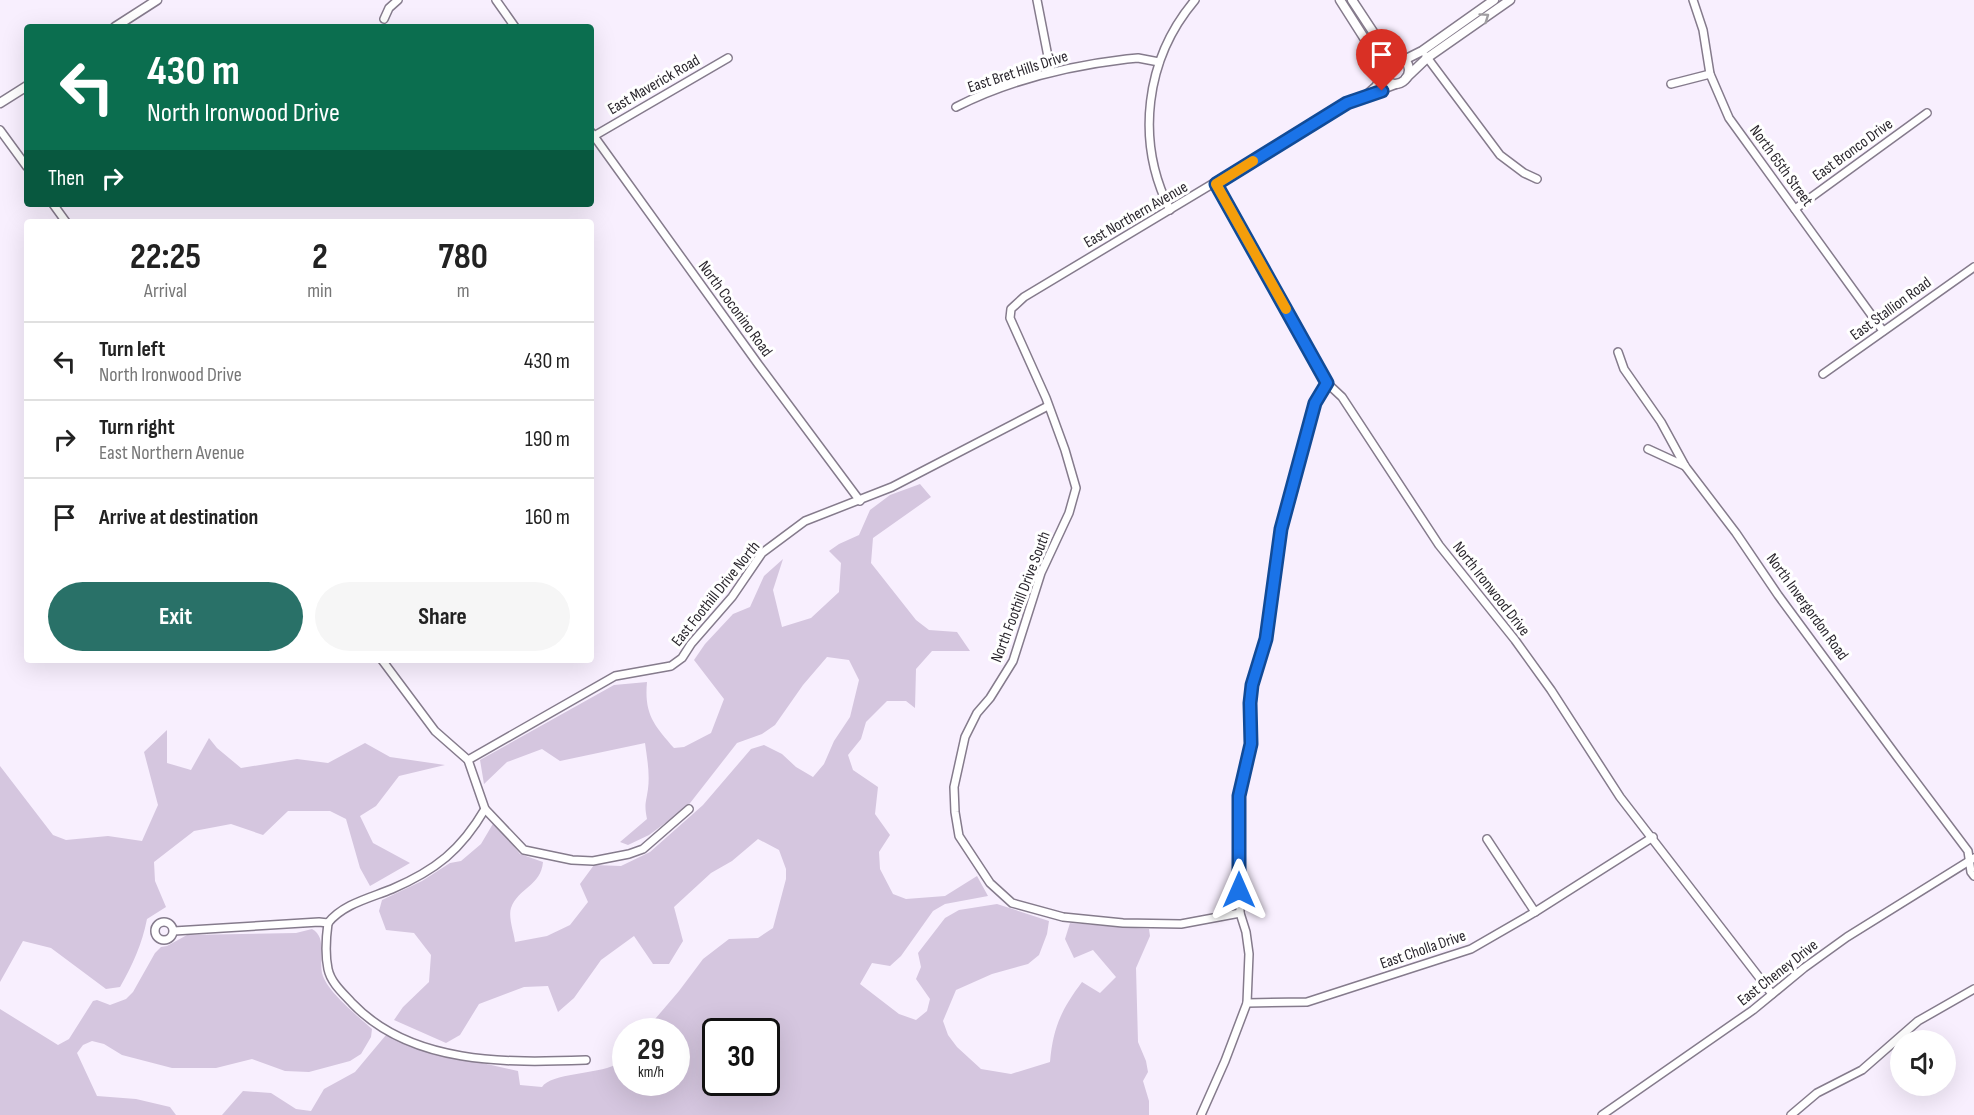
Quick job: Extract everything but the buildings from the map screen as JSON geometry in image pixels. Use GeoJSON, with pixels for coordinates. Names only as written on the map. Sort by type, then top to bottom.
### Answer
{"type":"FeatureCollection","features":[{"type":"Feature","properties":{"kind":"street"},"geometry":{"type":"LineString","coordinates":[[121,24],[157,0]]}},
{"type":"Feature","properties":{"kind":"street"},"geometry":{"type":"LineString","coordinates":[[384,19],[389,8],[398,0]]}},
{"type":"Feature","properties":{"kind":"street"},"geometry":{"type":"LineString","coordinates":[[496,0],[514,24]]}},
{"type":"Feature","properties":{"kind":"street"},"geometry":{"type":"LineString","coordinates":[[1037,0],[1051,72]]}},
{"type":"Feature","properties":{"kind":"street"},"geometry":{"type":"LineString","coordinates":[[1170,210],[1155,174],[1148,127],[1150,102],[1159,62],[1170,37],[1195,0]]}},
{"type":"Feature","properties":{"kind":"street"},"geometry":{"type":"LineString","coordinates":[[1340,0],[1388,82],[1397,84],[1406,78],[1424,54],[1494,0]]}},
{"type":"Feature","properties":{"kind":"street"},"geometry":{"type":"LineString","coordinates":[[1352,0],[1381,44],[1400,58],[1408,71],[1406,78]]}},
{"type":"Feature","properties":{"kind":"street"},"geometry":{"type":"LineString","coordinates":[[1382,70],[1387,59],[1424,54],[1510,0]]}},
{"type":"Feature","properties":{"kind":"street","name":"North 65th Street"},"geometry":{"type":"LineString","coordinates":[[1693,0],[1703,30],[1710,74],[1729,118],[1883,331]]}},
{"type":"Feature","properties":{"kind":"street"},"geometry":{"type":"LineString","coordinates":[[1424,54],[1500,155],[1537,178]]}},
{"type":"Feature","properties":{"kind":"street","name":"East Maverick Road"},"geometry":{"type":"LineString","coordinates":[[594,133],[728,58]]}},
{"type":"Feature","properties":{"kind":"street","name":"East Bret Hills Drive"},"geometry":{"type":"LineString","coordinates":[[956,107],[1051,72],[1126,58],[1159,62]]}},
{"type":"Feature","properties":{"kind":"street","name":"East Northern Avenue"},"geometry":{"type":"LineString","coordinates":[[1365,96],[1376,86],[1382,70]]}},
{"type":"Feature","properties":{"kind":"street"},"geometry":{"type":"LineString","coordinates":[[1671,84],[1710,74]]}},
{"type":"Feature","properties":{"kind":"street","name":"East Northern Avenue"},"geometry":{"type":"LineString","coordinates":[[1014,305],[1347,103],[1397,84]]}},
{"type":"Feature","properties":{"kind":"street"},"geometry":{"type":"LineString","coordinates":[[0,103],[24,88]]}},
{"type":"Feature","properties":{"kind":"street","name":"East Bronco Drive"},"geometry":{"type":"LineString","coordinates":[[1796,209],[1927,113]]}},
{"type":"Feature","properties":{"kind":"street"},"geometry":{"type":"LineString","coordinates":[[0,130],[24,163]]}},
{"type":"Feature","properties":{"kind":"street","name":"North Coconino Road"},"geometry":{"type":"LineString","coordinates":[[594,135],[752,356],[860,501]]}},
{"type":"Feature","properties":{"kind":"street","name":"North Ironwood Drive"},"geometry":{"type":"LineString","coordinates":[[1216,184],[1327,383],[1342,397],[1439,545],[1515,640],[1557,698],[1620,797],[1772,994]]}},
{"type":"Feature","properties":{"kind":"street","name":"East Stallion Road"},"geometry":{"type":"LineString","coordinates":[[1823,374],[1974,267]]}},
{"type":"Feature","properties":{"kind":"street","name":"North Foothill Drive South"},"geometry":{"type":"LineString","coordinates":[[1014,305],[1010,318],[1048,406],[1065,450],[1076,488],[1069,513],[1041,573],[1013,661],[990,698],[977,713],[965,737],[954,787],[959,836],[990,883],[1012,903],[1063,917],[1123,923],[1181,924],[1240,913]]}},
{"type":"Feature","properties":{"kind":"street","name":"North Invergordon Road"},"geometry":{"type":"LineString","coordinates":[[1618,352],[1624,369],[1661,422],[1685,466],[1968,852],[1972,860],[1974,876]]}},
{"type":"Feature","properties":{"kind":"street"},"geometry":{"type":"LineString","coordinates":[[1201,1115],[1247,1004],[1249,954],[1240,913],[1239,796],[1251,744],[1252,685],[1266,639],[1281,529],[1315,403],[1327,383]]}},
{"type":"Feature","properties":{"kind":"street","name":"East Foothill Drive North"},"geometry":{"type":"LineString","coordinates":[[468,760],[615,676],[671,666],[682,658],[732,597],[762,553],[805,521],[892,487],[1048,406]]}},
{"type":"Feature","properties":{"kind":"street"},"geometry":{"type":"LineString","coordinates":[[1648,449],[1685,466]]}},
{"type":"Feature","properties":{"kind":"street"},"geometry":{"type":"LineString","coordinates":[[384,663],[435,731],[468,760],[485,809],[524,850],[582,861],[614,858],[643,849],[689,809]]}},
{"type":"Feature","properties":{"kind":"street"},"geometry":{"type":"LineString","coordinates":[[485,809],[461,844],[441,862],[406,882],[348,906],[332,918],[328,923],[328,970],[332,979],[361,1012],[384,1030],[435,1050],[476,1059],[540,1062],[586,1060]]}},
{"type":"Feature","properties":{"kind":"street","name":"East Cholla Drive"},"geometry":{"type":"LineString","coordinates":[[1247,1004],[1307,1002],[1471,949],[1535,912],[1653,837]]}},
{"type":"Feature","properties":{"kind":"street"},"geometry":{"type":"LineString","coordinates":[[1487,839],[1535,912]]}},
{"type":"Feature","properties":{"kind":"street","name":"East Cheney Drive"},"geometry":{"type":"LineString","coordinates":[[1602,1115],[1753,1010],[1804,968],[1847,938],[1972,860]]}},
{"type":"Feature","properties":{"kind":"street"},"geometry":{"type":"LineString","coordinates":[[174,931],[328,923]]}},
{"type":"Feature","properties":{"kind":"street"},"geometry":{"type":"LineString","coordinates":[[1791,1115],[1817,1093],[1862,1070],[1918,1022],[1974,989]]}},
{"type":"Feature","properties":{"kind":"shaded area"},"geometry":{"type":"Polygon","coordinates":[[[920,484],[931,497],[873,538],[871,563],[916,620],[929,630],[957,632],[970,651],[932,651],[916,669],[915,708],[906,701],[887,701],[866,722],[861,739],[848,755],[853,770],[878,787],[875,814],[890,835],[879,852],[880,869],[893,894],[906,899],[945,896],[977,876],[988,896],[945,904],[933,911],[901,956],[890,966],[872,963],[860,984],[899,1014],[916,1020],[927,1011],[930,999],[916,979],[921,967],[918,953],[945,918],[959,910],[997,904],[1049,921],[1039,955],[1028,964],[992,974],[956,990],[943,1021],[948,1035],[957,1047],[981,1069],[1011,1074],[1050,1062],[1053,1039],[1059,1020],[1082,982],[1100,993],[1116,977],[1093,950],[1074,958],[1065,939],[1070,923],[1149,929],[1150,936],[1136,968],[1138,1042],[1148,1072],[1143,1081],[1149,1101],[1149,1115],[222,1115],[243,1091],[271,1093],[296,1109],[311,1111],[324,1089],[355,1072],[386,1035],[460,1058],[518,1071],[520,1085],[542,1087],[547,1082],[564,1076],[612,1066],[612,1096],[690,1096],[690,1018],[656,1018],[703,959],[729,939],[758,938],[773,928],[786,879],[786,869],[779,850],[758,839],[732,861],[711,873],[674,907],[683,941],[669,964],[653,964],[634,936],[601,960],[574,998],[558,1012],[548,986],[524,987],[479,1004],[460,1035],[446,1043],[394,1020],[403,1007],[429,982],[431,955],[414,933],[386,930],[379,911],[382,900],[422,881],[450,863],[461,861],[481,844],[494,822],[520,854],[543,862],[534,882],[514,901],[511,908],[515,942],[547,936],[570,925],[588,902],[580,884],[594,865],[621,866],[650,852],[703,805],[751,749],[764,745],[782,754],[796,767],[813,777],[824,764],[834,741],[850,717],[859,680],[849,660],[827,657],[803,685],[775,725],[762,734],[737,743],[687,807],[649,835],[628,845],[620,842],[647,819],[645,807],[649,777],[645,743],[560,761],[542,749],[507,762],[484,784],[480,760],[614,685],[647,682],[649,711],[661,732],[674,748],[684,747],[711,733],[724,699],[694,660],[705,644],[733,614],[750,607],[764,576],[783,559],[773,590],[782,627],[811,618],[839,592],[841,563],[829,551],[859,535],[870,510],[890,495],[920,484]]]}},
{"type":"Feature","properties":{"kind":"shaded area"},"geometry":{"type":"Polygon","coordinates":[[[167,730],[167,763],[191,770],[209,738],[217,748],[241,768],[297,759],[328,763],[365,743],[390,757],[445,765],[399,776],[376,806],[360,816],[373,843],[410,863],[370,886],[360,868],[346,819],[330,811],[288,811],[263,835],[231,824],[194,831],[154,862],[155,881],[166,907],[147,919],[136,954],[120,987],[106,989],[51,948],[23,941],[0,982],[0,766],[53,835],[66,840],[108,836],[142,841],[158,805],[144,752],[167,730]]]}},
{"type":"Feature","properties":{"kind":"shaded area"},"geometry":{"type":"Polygon","coordinates":[[[312,929],[317,933],[321,942],[321,967],[325,980],[343,1003],[372,1029],[371,1037],[361,1054],[350,1061],[309,1072],[285,1071],[252,1059],[216,1068],[172,1068],[122,1055],[104,1044],[92,1041],[83,1045],[77,1053],[97,1096],[136,1099],[170,1107],[176,1115],[0,1115],[0,1009],[58,1045],[69,1039],[93,1001],[97,1000],[110,1005],[126,999],[133,992],[155,953],[161,947],[187,935],[296,933],[312,929]]]}},
{"type":"Feature","properties":{"kind":"slow traffic"},"geometry":{"type":"LineString","coordinates":[[1253,161],[1216,184],[1286,309]]}},
{"type":"Feature","properties":{"kind":"route"},"geometry":{"type":"LineString","coordinates":[[1239,890],[1239,796],[1251,744],[1252,685],[1266,639],[1281,529],[1315,403],[1327,383],[1216,184],[1347,103],[1382,91]]}}]}
